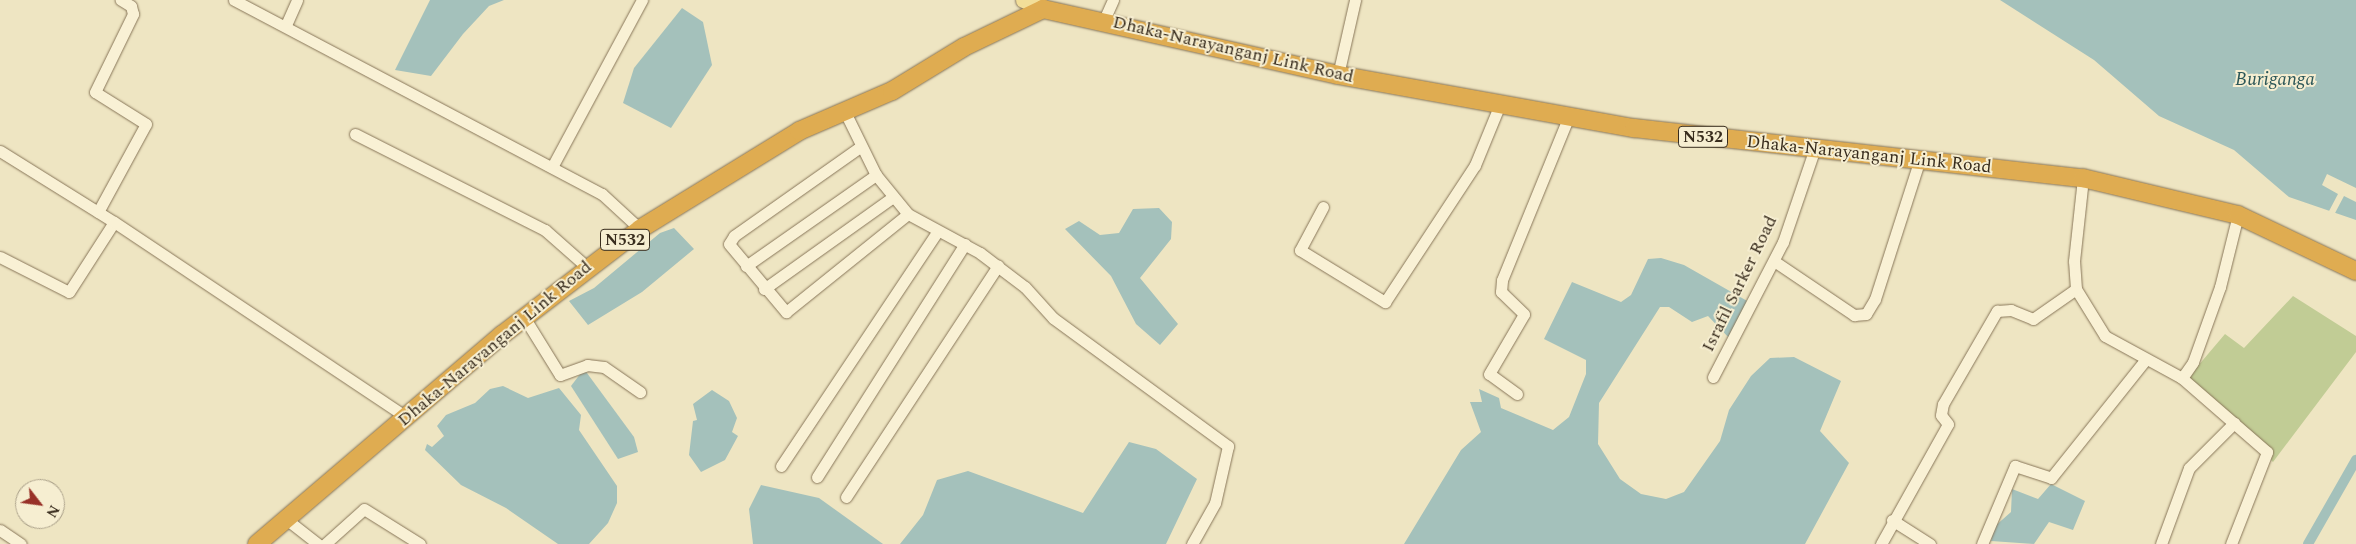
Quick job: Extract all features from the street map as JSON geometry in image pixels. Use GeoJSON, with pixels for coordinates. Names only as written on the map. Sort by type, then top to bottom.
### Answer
{"type":"FeatureCollection","features":[{"type":"Feature","properties":{"kind":"highway","name":"Dhaka-Narayanganj Link Road"},"geometry":{"type":"LineString","coordinates":[[257,544],[524,317],[586,267],[640,230],[799,131],[844,110],[892,91],[964,47],[1043,9],[1104,20],[1338,75],[1661,132],[1815,148],[1919,162],[2083,178],[2238,216],[2356,271]]}},
{"type":"Feature","properties":{"kind":"main road"},"geometry":{"type":"LineString","coordinates":[[1023,0],[1043,9]]}},
{"type":"Feature","properties":{"kind":"street"},"geometry":{"type":"LineString","coordinates":[[98,212],[146,124],[95,92],[133,14],[131,6],[121,0]]}},
{"type":"Feature","properties":{"kind":"street"},"geometry":{"type":"LineString","coordinates":[[234,0],[286,25],[602,194],[640,230]]}},
{"type":"Feature","properties":{"kind":"street"},"geometry":{"type":"LineString","coordinates":[[286,25],[297,0]]}},
{"type":"Feature","properties":{"kind":"street"},"geometry":{"type":"LineString","coordinates":[[552,167],[642,0]]}},
{"type":"Feature","properties":{"kind":"street"},"geometry":{"type":"LineString","coordinates":[[1104,20],[1113,0]]}},
{"type":"Feature","properties":{"kind":"street"},"geometry":{"type":"LineString","coordinates":[[1338,75],[1355,0]]}},
{"type":"Feature","properties":{"kind":"street"},"geometry":{"type":"LineString","coordinates":[[1323,207],[1300,250],[1385,302],[1475,165],[1500,104]]}},
{"type":"Feature","properties":{"kind":"street"},"geometry":{"type":"LineString","coordinates":[[844,110],[860,147],[876,175],[908,214],[937,232],[965,244],[998,266],[1025,287],[1053,318],[1207,426],[1228,446],[1215,503],[1192,544]]}},
{"type":"Feature","properties":{"kind":"street"},"geometry":{"type":"LineString","coordinates":[[1517,394],[1489,374],[1524,314],[1501,292],[1502,280],[1569,116]]}},
{"type":"Feature","properties":{"kind":"street"},"geometry":{"type":"LineString","coordinates":[[356,134],[553,235],[586,267]]}},
{"type":"Feature","properties":{"kind":"street"},"geometry":{"type":"LineString","coordinates":[[860,147],[730,239],[746,266],[764,289],[786,312],[908,214]]}},
{"type":"Feature","properties":{"kind":"street","name":"Israfil Sarker Road"},"geometry":{"type":"LineString","coordinates":[[1713,377],[1774,261],[1815,148]]}},
{"type":"Feature","properties":{"kind":"street"},"geometry":{"type":"LineString","coordinates":[[0,152],[114,222],[406,417]]}},
{"type":"Feature","properties":{"kind":"street"},"geometry":{"type":"LineString","coordinates":[[1774,261],[1854,314],[1866,314],[1875,299],[1919,162]]}},
{"type":"Feature","properties":{"kind":"street"},"geometry":{"type":"LineString","coordinates":[[746,266],[876,175]]}},
{"type":"Feature","properties":{"kind":"street"},"geometry":{"type":"LineString","coordinates":[[2083,178],[2074,262],[2076,288],[2106,336],[2146,360],[2182,378],[2267,452],[2268,459],[2242,508],[2231,544]]}},
{"type":"Feature","properties":{"kind":"street"},"geometry":{"type":"LineString","coordinates":[[764,289],[894,197]]}},
{"type":"Feature","properties":{"kind":"street"},"geometry":{"type":"LineString","coordinates":[[2182,378],[2194,362],[2220,287],[2238,216]]}},
{"type":"Feature","properties":{"kind":"street"},"geometry":{"type":"LineString","coordinates":[[0,257],[69,292],[114,222]]}},
{"type":"Feature","properties":{"kind":"street"},"geometry":{"type":"LineString","coordinates":[[781,466],[937,232]]}},
{"type":"Feature","properties":{"kind":"street"},"geometry":{"type":"LineString","coordinates":[[817,477],[965,244]]}},
{"type":"Feature","properties":{"kind":"street"},"geometry":{"type":"LineString","coordinates":[[846,497],[998,266]]}},
{"type":"Feature","properties":{"kind":"street"},"geometry":{"type":"LineString","coordinates":[[1881,544],[1892,520],[1948,424],[1942,415],[1943,404],[1997,311],[2011,310],[2034,319],[2076,288]]}},
{"type":"Feature","properties":{"kind":"street"},"geometry":{"type":"LineString","coordinates":[[524,317],[560,375],[587,365],[604,366],[640,392]]}},
{"type":"Feature","properties":{"kind":"street"},"geometry":{"type":"LineString","coordinates":[[1982,544],[2016,466],[2051,478],[2146,360]]}},
{"type":"Feature","properties":{"kind":"street"},"geometry":{"type":"LineString","coordinates":[[2160,544],[2189,468],[2234,423]]}},
{"type":"Feature","properties":{"kind":"street"},"geometry":{"type":"LineString","coordinates":[[325,544],[364,510],[420,544]]}},
{"type":"Feature","properties":{"kind":"street"},"geometry":{"type":"LineString","coordinates":[[286,519],[318,544]]}},
{"type":"Feature","properties":{"kind":"street"},"geometry":{"type":"LineString","coordinates":[[1892,520],[1930,544]]}},
{"type":"Feature","properties":{"kind":"street"},"geometry":{"type":"LineString","coordinates":[[0,530],[22,544]]}},
{"type":"Feature","properties":{"kind":"green space"},"geometry":{"type":"Polygon","coordinates":[[[2293,296],[2356,336],[2356,352],[2273,462],[2186,380],[2225,334],[2244,348],[2293,296]]]}},
{"type":"Feature","properties":{"kind":"water"},"geometry":{"type":"Polygon","coordinates":[[[430,0],[504,0],[489,6],[463,34],[431,76],[395,70],[430,0]]]}},
{"type":"Feature","properties":{"kind":"water","name":"Buriganga"},"geometry":{"type":"Polygon","coordinates":[[[2000,0],[2356,0],[2356,220],[2289,197],[2234,150],[2159,116],[2094,60],[2000,0]]]}},
{"type":"Feature","properties":{"kind":"water"},"geometry":{"type":"Polygon","coordinates":[[[682,8],[703,22],[712,65],[671,128],[623,103],[634,68],[682,8]]]}},
{"type":"Feature","properties":{"kind":"water"},"geometry":{"type":"Polygon","coordinates":[[[1159,208],[1172,222],[1171,239],[1140,278],[1178,324],[1160,345],[1136,324],[1111,276],[1065,229],[1079,221],[1100,235],[1119,233],[1133,209],[1159,208]]]}},
{"type":"Feature","properties":{"kind":"water"},"geometry":{"type":"Polygon","coordinates":[[[674,228],[694,249],[642,292],[588,325],[569,301],[594,288],[660,233],[674,228]]]}},
{"type":"Feature","properties":{"kind":"water"},"geometry":{"type":"Polygon","coordinates":[[[1661,258],[1684,265],[1749,302],[1731,340],[1708,316],[1692,322],[1669,307],[1660,307],[1599,403],[1598,444],[1620,479],[1641,494],[1666,499],[1684,492],[1720,441],[1729,410],[1751,376],[1770,358],[1794,357],[1841,381],[1820,431],[1849,463],[1805,544],[1404,544],[1461,450],[1481,432],[1470,402],[1482,402],[1479,389],[1499,398],[1501,408],[1553,430],[1569,417],[1586,374],[1586,360],[1544,339],[1572,282],[1621,302],[1631,295],[1648,259],[1661,258]]]}},
{"type":"Feature","properties":{"kind":"water"},"geometry":{"type":"Polygon","coordinates":[[[584,369],[634,437],[638,452],[618,459],[571,386],[584,369]]]}},
{"type":"Feature","properties":{"kind":"water"},"geometry":{"type":"Polygon","coordinates":[[[503,386],[528,398],[559,388],[581,415],[579,430],[617,486],[617,503],[608,523],[589,544],[558,544],[506,508],[461,485],[425,450],[427,444],[432,447],[444,436],[437,426],[446,415],[475,403],[490,389],[503,386]]]}},
{"type":"Feature","properties":{"kind":"water"},"geometry":{"type":"Polygon","coordinates":[[[712,390],[729,401],[737,418],[732,432],[738,436],[725,460],[701,472],[689,455],[693,421],[697,420],[693,404],[712,390]]]}},
{"type":"Feature","properties":{"kind":"water"},"geometry":{"type":"Polygon","coordinates":[[[1129,442],[1156,449],[1197,479],[1166,544],[900,544],[923,515],[937,480],[968,471],[1083,513],[1129,442]]]}},
{"type":"Feature","properties":{"kind":"water"},"geometry":{"type":"Polygon","coordinates":[[[2051,484],[2085,501],[2073,530],[2049,522],[2034,544],[1991,541],[1994,527],[2011,512],[2012,489],[2038,499],[2051,484]]]}},
{"type":"Feature","properties":{"kind":"water"},"geometry":{"type":"Polygon","coordinates":[[[761,485],[819,498],[883,544],[753,544],[749,509],[761,485]]]}},
{"type":"Feature","properties":{"kind":"pier"},"geometry":{"type":"Polygon","coordinates":[[[2327,174],[2356,188],[2356,202],[2344,196],[2334,215],[2328,213],[2338,194],[2322,185],[2327,174]]]}},
{"type":"Feature","properties":{"kind":"waterway"},"geometry":{"type":"LineString","coordinates":[[2308,544],[2356,460]]}}]}
